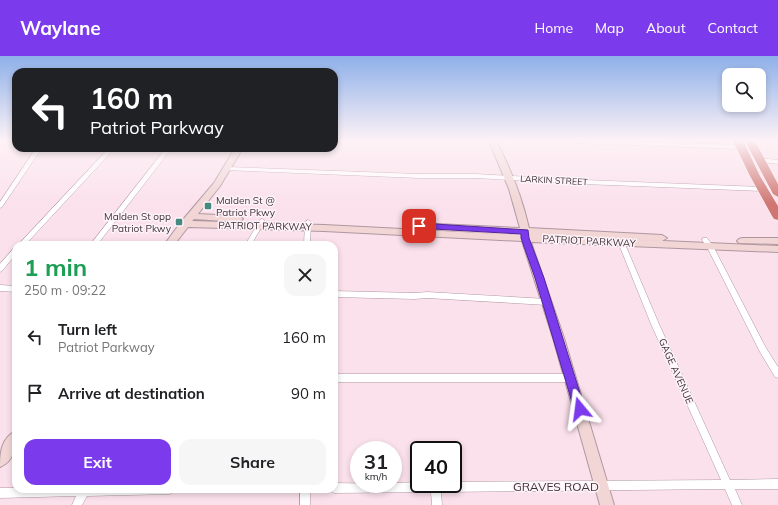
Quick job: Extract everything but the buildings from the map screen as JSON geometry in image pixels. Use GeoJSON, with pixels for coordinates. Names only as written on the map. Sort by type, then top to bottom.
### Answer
{"type":"FeatureCollection","features":[{"type":"Feature","properties":{"kind":"highway"},"geometry":{"type":"LineString","coordinates":[[751,162],[762,189],[778,216]]}},
{"type":"Feature","properties":{"kind":"highway"},"geometry":{"type":"LineString","coordinates":[[760,162],[778,194]]}},
{"type":"Feature","properties":{"kind":"street"},"geometry":{"type":"LineString","coordinates":[[0,206],[30,162]]}},
{"type":"Feature","properties":{"kind":"street"},"geometry":{"type":"LineString","coordinates":[[25,241],[99,162]]}},
{"type":"Feature","properties":{"kind":"street"},"geometry":{"type":"LineString","coordinates":[[95,241],[158,162]]}},
{"type":"Feature","properties":{"kind":"street"},"geometry":{"type":"LineString","coordinates":[[172,241],[217,184],[230,162]]}},
{"type":"Feature","properties":{"kind":"street"},"geometry":{"type":"LineString","coordinates":[[501,162],[516,195],[525,235],[571,378],[607,505]]}},
{"type":"Feature","properties":{"kind":"street","name":"LARKIN STREET"},"geometry":{"type":"LineString","coordinates":[[226,169],[508,178],[762,189]]}},
{"type":"Feature","properties":{"kind":"street","name":"PATRIOT PARKWAY"},"geometry":{"type":"LineString","coordinates":[[191,216],[261,223],[707,243],[778,249]]}},
{"type":"Feature","properties":{"kind":"street"},"geometry":{"type":"LineString","coordinates":[[250,241],[261,223]]}},
{"type":"Feature","properties":{"kind":"street","name":"PATRIOT PARKWAY"},"geometry":{"type":"LineString","coordinates":[[184,224],[261,223]]}},
{"type":"Feature","properties":{"kind":"street"},"geometry":{"type":"LineString","coordinates":[[307,225],[307,241]]}},
{"type":"Feature","properties":{"kind":"street","name":"GAGE AVENUE"},"geometry":{"type":"LineString","coordinates":[[620,239],[655,324],[737,505]]}},
{"type":"Feature","properties":{"kind":"street","name":"PATRIOT PARKWAY"},"geometry":{"type":"LineString","coordinates":[[707,243],[778,241]]}},
{"type":"Feature","properties":{"kind":"street"},"geometry":{"type":"LineString","coordinates":[[707,243],[763,350],[778,374]]}},
{"type":"Feature","properties":{"kind":"street"},"geometry":{"type":"LineString","coordinates":[[0,269],[12,255]]}},
{"type":"Feature","properties":{"kind":"street"},"geometry":{"type":"LineString","coordinates":[[0,288],[12,289]]}},
{"type":"Feature","properties":{"kind":"street"},"geometry":{"type":"LineString","coordinates":[[338,294],[427,295],[547,302]]}},
{"type":"Feature","properties":{"kind":"street"},"geometry":{"type":"LineString","coordinates":[[338,378],[571,378]]}},
{"type":"Feature","properties":{"kind":"street"},"geometry":{"type":"LineString","coordinates":[[0,460],[12,444]]}},
{"type":"Feature","properties":{"kind":"street","name":"GRAVES ROAD"},"geometry":{"type":"LineString","coordinates":[[462,487],[778,484]]}},
{"type":"Feature","properties":{"kind":"street","name":"GRAVES ROAD"},"geometry":{"type":"LineString","coordinates":[[338,488],[410,487]]}},
{"type":"Feature","properties":{"kind":"street"},"geometry":{"type":"LineString","coordinates":[[0,493],[12,493]]}},
{"type":"Feature","properties":{"kind":"street"},"geometry":{"type":"LineString","coordinates":[[77,505],[83,493]]}},
{"type":"Feature","properties":{"kind":"street"},"geometry":{"type":"LineString","coordinates":[[305,493],[305,505]]}},
{"type":"Feature","properties":{"kind":"street"},"geometry":{"type":"LineString","coordinates":[[436,493],[437,505]]}},
{"type":"Feature","properties":{"kind":"place","name":"Malden St @ Patriot Pkwy"},"geometry":{"type":"Point","coordinates":[208,206]}},
{"type":"Feature","properties":{"kind":"place","name":"Malden St opp Patriot Pkwy"},"geometry":{"type":"Point","coordinates":[179,222]}},
{"type":"Feature","properties":{"kind":"route"},"geometry":{"type":"LineString","coordinates":[[419,226],[525,232],[525,238],[540,278],[580,409]]}}]}
